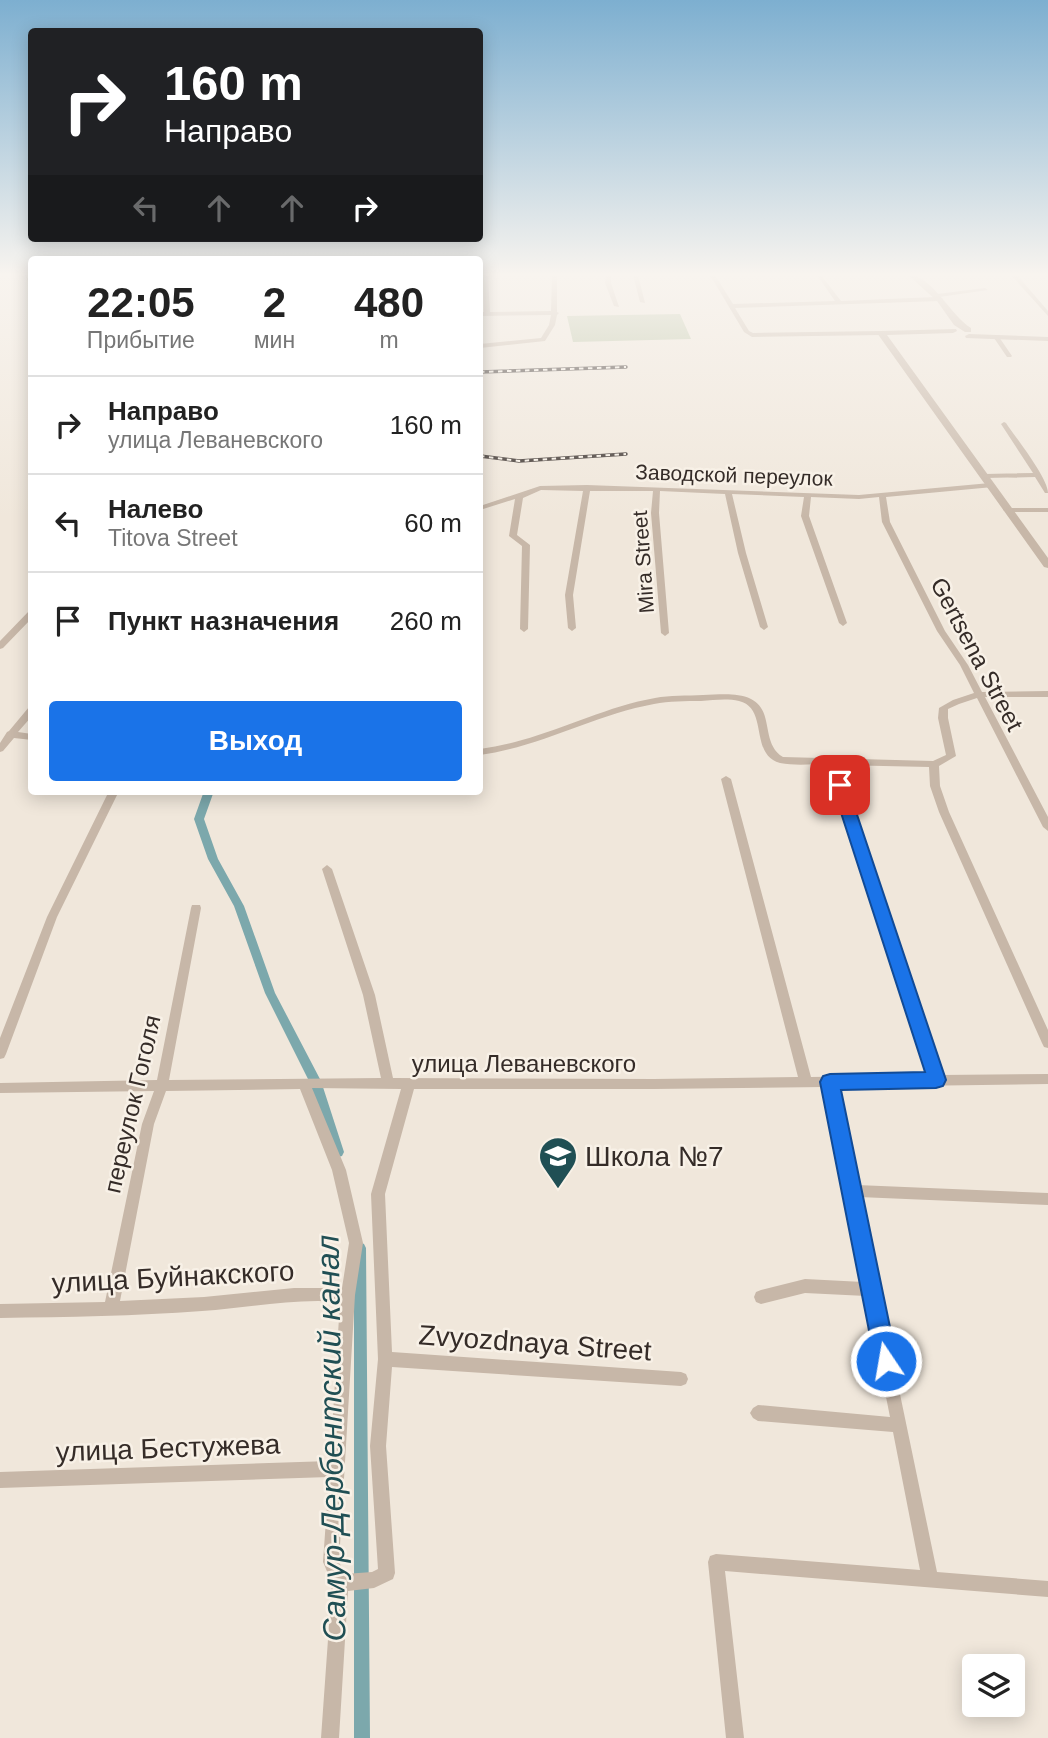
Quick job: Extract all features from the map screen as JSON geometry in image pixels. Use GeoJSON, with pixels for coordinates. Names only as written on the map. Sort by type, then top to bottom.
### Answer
{"type":"FeatureCollection","features":[{"type":"Feature","properties":{"kind":"street"},"geometry":{"type":"LineString","coordinates":[[896,356],[1048,565]]}},
{"type":"Feature","properties":{"kind":"street"},"geometry":{"type":"LineString","coordinates":[[1004,424],[1048,491]]}},
{"type":"Feature","properties":{"kind":"street","name":"Заводской переулок"},"geometry":{"type":"LineString","coordinates":[[483,508],[540,488],[882,495],[1038,475]]}},
{"type":"Feature","properties":{"kind":"street"},"geometry":{"type":"LineString","coordinates":[[572,628],[569,595],[587,487]]}},
{"type":"Feature","properties":{"kind":"street","name":"Mira Street"},"geometry":{"type":"LineString","coordinates":[[657,489],[655,513],[665,633]]}},
{"type":"Feature","properties":{"kind":"street"},"geometry":{"type":"LineString","coordinates":[[728,491],[742,553],[764,627]]}},
{"type":"Feature","properties":{"kind":"street"},"geometry":{"type":"LineString","coordinates":[[523,493],[519,497],[513,536],[526,545],[524,629]]}},
{"type":"Feature","properties":{"kind":"street"},"geometry":{"type":"LineString","coordinates":[[808,494],[805,516],[843,623]]}},
{"type":"Feature","properties":{"kind":"street","name":"Gertsena Street"},"geometry":{"type":"LineString","coordinates":[[882,495],[886,522],[941,631],[979,694],[1048,827]]}},
{"type":"Feature","properties":{"kind":"street"},"geometry":{"type":"LineString","coordinates":[[1007,510],[1048,510]]}},
{"type":"Feature","properties":{"kind":"street"},"geometry":{"type":"LineString","coordinates":[[0,646],[28,617]]}},
{"type":"Feature","properties":{"kind":"street"},"geometry":{"type":"LineString","coordinates":[[483,751],[547,738],[598,716],[650,701],[721,697],[747,701],[761,714],[765,748],[771,756],[781,760],[934,764],[951,757],[943,718],[944,708],[957,700],[979,694],[1048,694]]}},
{"type":"Feature","properties":{"kind":"street"},"geometry":{"type":"LineString","coordinates":[[0,749],[28,714]]}},
{"type":"Feature","properties":{"kind":"street"},"geometry":{"type":"LineString","coordinates":[[10,734],[28,736]]}},
{"type":"Feature","properties":{"kind":"street"},"geometry":{"type":"LineString","coordinates":[[832,761],[936,1080]]}},
{"type":"Feature","properties":{"kind":"street"},"geometry":{"type":"LineString","coordinates":[[934,764],[935,786],[944,811],[1048,1043]]}},
{"type":"Feature","properties":{"kind":"street"},"geometry":{"type":"LineString","coordinates":[[726,779],[806,1082]]}},
{"type":"Feature","properties":{"kind":"street"},"geometry":{"type":"LineString","coordinates":[[0,1054],[52,917],[112,795]]}},
{"type":"Feature","properties":{"kind":"street"},"geometry":{"type":"LineString","coordinates":[[327,869],[369,995],[388,1084]]}},
{"type":"Feature","properties":{"kind":"street","name":"переулок Гоголя"},"geometry":{"type":"LineString","coordinates":[[111,1309],[148,1124],[162,1085],[196,908]]}},
{"type":"Feature","properties":{"kind":"street","name":"улица Леваневского"},"geometry":{"type":"LineString","coordinates":[[0,1088],[312,1083],[1048,1079]]}},
{"type":"Feature","properties":{"kind":"street"},"geometry":{"type":"LineString","coordinates":[[830,1082],[930,1577]]}},
{"type":"Feature","properties":{"kind":"street"},"geometry":{"type":"LineString","coordinates":[[312,1083],[339,1170],[356,1243],[348,1295],[331,1562],[345,1582],[330,1738]]}},
{"type":"Feature","properties":{"kind":"street"},"geometry":{"type":"LineString","coordinates":[[345,1582],[374,1580],[387,1573],[378,1446],[384,1359],[378,1194],[409,1083]]}},
{"type":"Feature","properties":{"kind":"street"},"geometry":{"type":"LineString","coordinates":[[852,1191],[1048,1199]]}},
{"type":"Feature","properties":{"kind":"street"},"geometry":{"type":"LineString","coordinates":[[761,1297],[805,1286],[870,1289]]}},
{"type":"Feature","properties":{"kind":"street","name":"улица Буйнакского"},"geometry":{"type":"LineString","coordinates":[[0,1311],[111,1309],[326,1293],[348,1295]]}},
{"type":"Feature","properties":{"kind":"street","name":"Zvyozdnaya Street"},"geometry":{"type":"LineString","coordinates":[[384,1359],[681,1379]]}},
{"type":"Feature","properties":{"kind":"street"},"geometry":{"type":"LineString","coordinates":[[758,1413],[899,1425]]}},
{"type":"Feature","properties":{"kind":"street","name":"улица Бестужева"},"geometry":{"type":"LineString","coordinates":[[0,1480],[338,1469]]}},
{"type":"Feature","properties":{"kind":"street"},"geometry":{"type":"LineString","coordinates":[[735,1738],[716,1562],[930,1577],[1048,1589]]}},
{"type":"Feature","properties":{"kind":"waterway","name":"Самур-Дербентский канал"},"geometry":{"type":"LineString","coordinates":[[208,795],[199,819],[213,859],[239,906],[270,993],[315,1081],[338,1152]]}},
{"type":"Feature","properties":{"kind":"waterway","name":"Самур-Дербентский канал"},"geometry":{"type":"LineString","coordinates":[[360,1248],[362,1738]]}},
{"type":"Feature","properties":{"kind":"railway"},"geometry":{"type":"LineString","coordinates":[[483,372],[626,367]]}},
{"type":"Feature","properties":{"kind":"railway"},"geometry":{"type":"LineString","coordinates":[[483,456],[519,461],[626,454]]}},
{"type":"Feature","properties":{"kind":"place","name":"Школа №7"},"geometry":{"type":"Point","coordinates":[558,1190]}},
{"type":"Feature","properties":{"kind":"route"},"geometry":{"type":"LineString","coordinates":[[840,785],[936,1080],[830,1082],[886,1361]]}}]}
